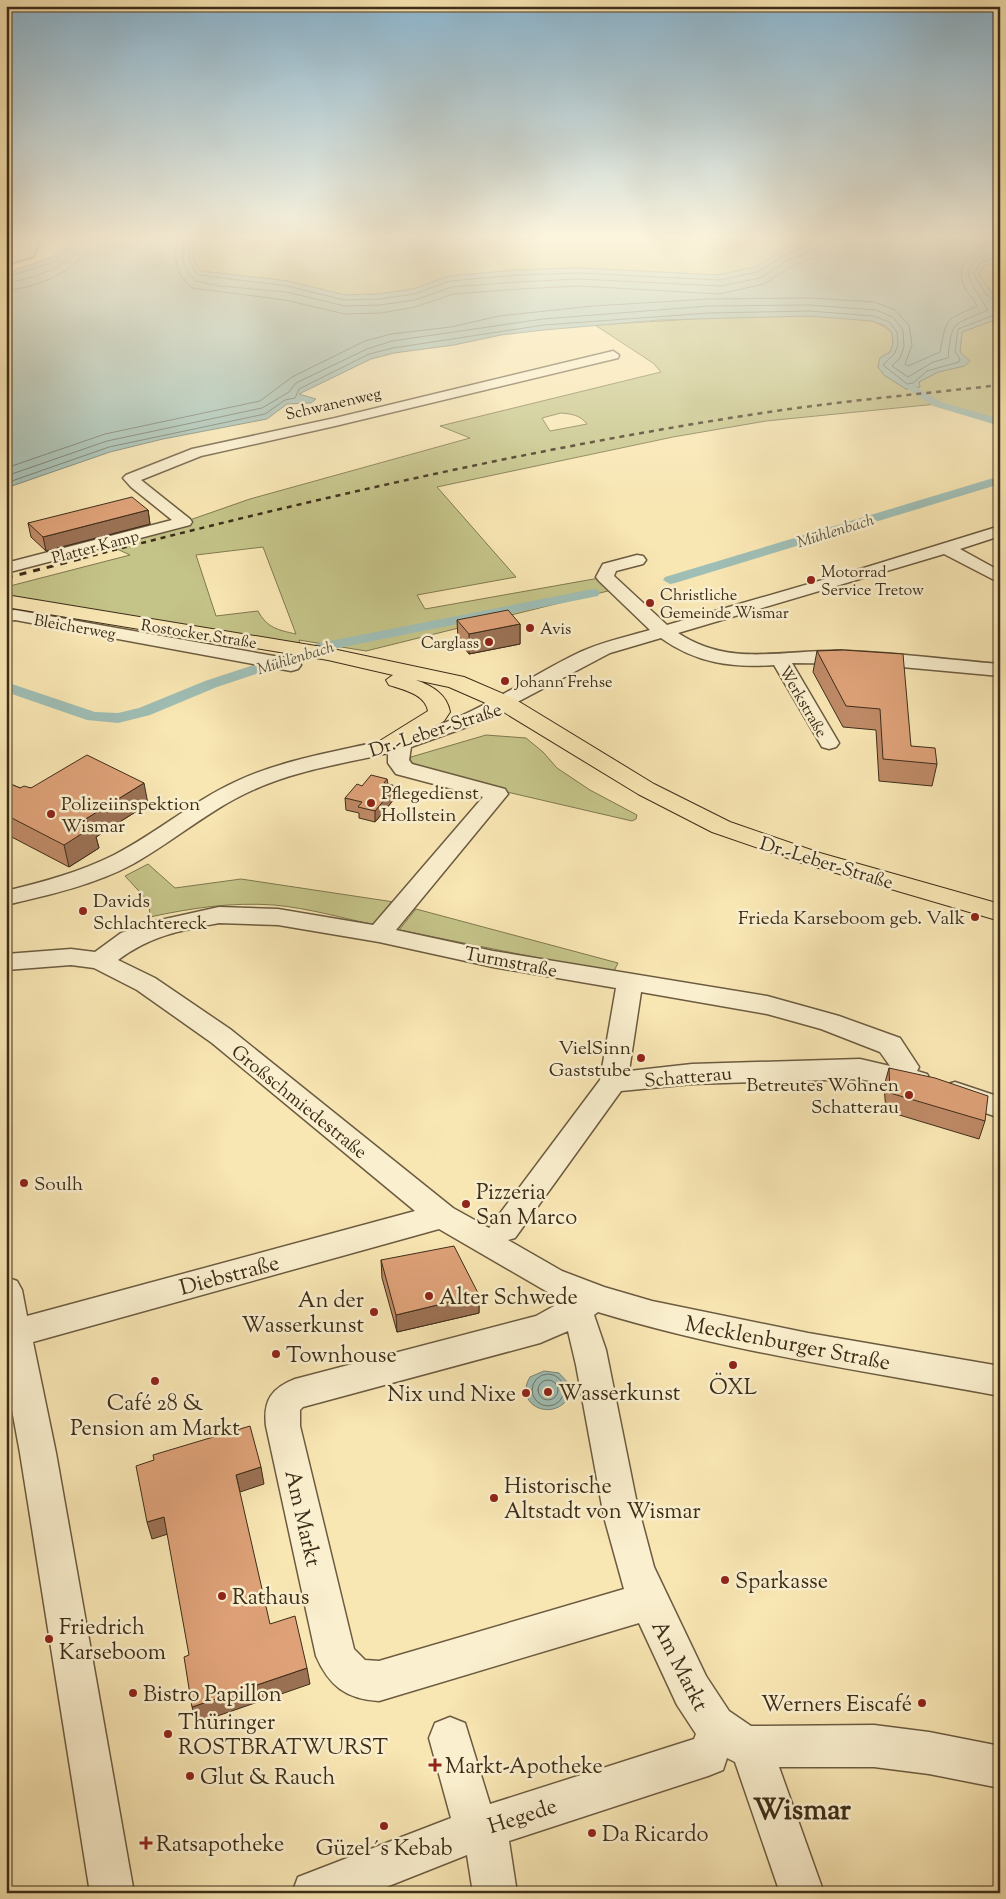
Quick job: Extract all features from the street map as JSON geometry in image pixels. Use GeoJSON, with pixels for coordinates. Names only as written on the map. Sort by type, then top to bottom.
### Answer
{"type":"FeatureCollection","features":[{"type":"Feature","properties":{"kind":"main road","name":"Rostocker Straße"},"geometry":{"type":"LineString","coordinates":[[6,601],[328,654],[456,682],[505,703]]}},
{"type":"Feature","properties":{"kind":"main road"},"geometry":{"type":"LineString","coordinates":[[328,654],[419,688],[436,701],[439,707],[436,716],[394,745]]}},
{"type":"Feature","properties":{"kind":"main road","name":"Dr.-Leber-Straße"},"geometry":{"type":"LineString","coordinates":[[505,703],[646,789],[721,827],[829,864],[1000,913]]}},
{"type":"Feature","properties":{"kind":"street","name":"Schwanenweg"},"geometry":{"type":"LineString","coordinates":[[184,522],[131,478],[197,452],[329,423],[613,355]]}},
{"type":"Feature","properties":{"kind":"street","name":"Platter Kamp"},"geometry":{"type":"LineString","coordinates":[[6,568],[184,522]]}},
{"type":"Feature","properties":{"kind":"street"},"geometry":{"type":"LineString","coordinates":[[505,703],[572,662],[603,649],[946,548],[1000,530]]}},
{"type":"Feature","properties":{"kind":"street"},"geometry":{"type":"LineString","coordinates":[[946,548],[1000,578]]}},
{"type":"Feature","properties":{"kind":"street"},"geometry":{"type":"LineString","coordinates":[[637,560],[609,568],[605,577],[652,624],[700,652],[724,659],[780,659],[824,656],[1000,670]]}},
{"type":"Feature","properties":{"kind":"street","name":"Bleicherweg"},"geometry":{"type":"LineString","coordinates":[[6,616],[15,616],[291,665]]}},
{"type":"Feature","properties":{"kind":"street","name":"Werkstraße"},"geometry":{"type":"LineString","coordinates":[[780,659],[829,743]]}},
{"type":"Feature","properties":{"kind":"street","name":"Dr.-Leber-Straße"},"geometry":{"type":"LineString","coordinates":[[9,896],[57,886],[94,874],[137,852],[211,802],[248,783],[309,764],[394,745],[452,726],[505,703]]}},
{"type":"Feature","properties":{"kind":"street"},"geometry":{"type":"LineString","coordinates":[[379,934],[497,794],[404,770],[400,767],[394,745]]}},
{"type":"Feature","properties":{"kind":"street","name":"Turmstraße"},"geometry":{"type":"LineString","coordinates":[[100,961],[130,939],[165,926],[219,915],[278,917],[379,934],[492,959],[766,1005],[830,1022],[890,1045],[905,1067],[900,1077]]}},
{"type":"Feature","properties":{"kind":"street","name":"Großschmiedestraße"},"geometry":{"type":"LineString","coordinates":[[6,962],[71,957],[100,961],[146,984],[220,1036],[442,1216],[576,1295]]}},
{"type":"Feature","properties":{"kind":"street"},"geometry":{"type":"LineString","coordinates":[[504,1229],[613,1082],[630,983]]}},
{"type":"Feature","properties":{"kind":"street","name":"Schatterau"},"geometry":{"type":"LineString","coordinates":[[613,1082],[692,1074],[860,1070],[935,1084],[1000,1108]]}},
{"type":"Feature","properties":{"kind":"street","name":"Diebstraße"},"geometry":{"type":"LineString","coordinates":[[21,1332],[442,1216]]}},
{"type":"Feature","properties":{"kind":"street"},"geometry":{"type":"LineString","coordinates":[[6,1290],[21,1332],[112,1893]]}},
{"type":"Feature","properties":{"kind":"street"},"geometry":{"type":"LineString","coordinates":[[540,1329],[557,1323],[576,1295]]}},
{"type":"Feature","properties":{"kind":"street","name":"Am Markt"},"geometry":{"type":"LineString","coordinates":[[576,1295],[631,1555],[648,1601],[700,1710],[738,1740]]}},
{"type":"Feature","properties":{"kind":"street","name":"Mecklenburger Straße"},"geometry":{"type":"LineString","coordinates":[[576,1295],[652,1315],[792,1344],[1000,1381]]}},
{"type":"Feature","properties":{"kind":"street"},"geometry":{"type":"LineString","coordinates":[[540,1329],[552,1328],[574,1335],[583,1342],[590,1355]]}},
{"type":"Feature","properties":{"kind":"street","name":"Am Markt"},"geometry":{"type":"LineString","coordinates":[[540,1329],[295,1394],[286,1399],[282,1410],[283,1426],[336,1656],[340,1665],[351,1675],[365,1680],[379,1681],[648,1601]]}},
{"type":"Feature","properties":{"kind":"street"},"geometry":{"type":"LineString","coordinates":[[450,1738],[481,1828],[495,1893]]}},
{"type":"Feature","properties":{"kind":"street"},"geometry":{"type":"LineString","coordinates":[[802,1893],[738,1740],[874,1746],[929,1753],[1000,1767]]}},
{"type":"Feature","properties":{"kind":"street","name":"Hegede"},"geometry":{"type":"LineString","coordinates":[[314,1893],[481,1828],[708,1755],[738,1740]]}},
{"type":"Feature","properties":{"kind":"shaded area"},"geometry":{"type":"Polygon","coordinates":[[[599,328],[885,328],[892,333],[893,344],[890,352],[880,358],[878,367],[884,375],[906,389],[920,387],[919,382],[938,372],[964,366],[960,352],[962,332],[974,328],[1000,328],[1000,423],[937,404],[766,421],[673,437],[437,487],[516,577],[417,595],[425,609],[605,577],[616,589],[366,651],[299,640],[302,650],[6,601],[6,587],[130,555],[104,543],[184,522],[250,499],[470,438],[440,426],[661,372],[653,363],[599,328]],[[561,413],[542,418],[550,431],[587,424],[582,419],[561,413]],[[263,547],[196,555],[216,616],[258,611],[269,625],[296,634],[263,547]]]}},
{"type":"Feature","properties":{"kind":"shaded area"},"geometry":{"type":"Polygon","coordinates":[[[486,735],[526,738],[543,752],[557,768],[590,790],[637,815],[636,819],[632,821],[412,770],[409,764],[411,757],[486,735]]]}},
{"type":"Feature","properties":{"kind":"shaded area"},"geometry":{"type":"Polygon","coordinates":[[[148,864],[175,888],[241,879],[394,902],[375,925],[299,908],[258,904],[212,906],[150,917],[149,902],[125,876],[148,864]]]}},
{"type":"Feature","properties":{"kind":"shaded area"},"geometry":{"type":"Polygon","coordinates":[[[416,909],[618,963],[613,973],[399,930],[416,909]]]}},
{"type":"Feature","properties":{"kind":"water"},"geometry":{"type":"Polygon","coordinates":[[[6,328],[571,328],[501,335],[454,345],[394,353],[371,359],[299,394],[316,399],[311,403],[287,404],[267,419],[163,439],[110,452],[6,488],[6,328]]]}},
{"type":"Feature","properties":{"kind":"water"},"geometry":{"type":"Polygon","coordinates":[[[887,328],[974,328],[962,332],[960,352],[970,361],[964,366],[938,372],[919,382],[920,387],[906,389],[884,375],[878,367],[880,358],[890,352],[893,344],[892,333],[887,328]]]}},
{"type":"Feature","properties":{"kind":"water","name":"Wasserkunst"},"geometry":{"type":"Polygon","coordinates":[[[544,1371],[559,1373],[569,1384],[569,1397],[562,1405],[554,1409],[537,1407],[527,1396],[526,1387],[530,1377],[544,1371]]]}},
{"type":"Feature","properties":{"kind":"building"},"geometry":{"type":"Polygon","coordinates":[[[132,497],[148,510],[43,537],[28,523],[132,497]]]}},
{"type":"Feature","properties":{"kind":"building"},"geometry":{"type":"Polygon","coordinates":[[[508,610],[520,624],[469,634],[457,620],[508,610]]]}},
{"type":"Feature","properties":{"kind":"building"},"geometry":{"type":"Polygon","coordinates":[[[843,650],[903,654],[911,746],[935,748],[937,764],[883,759],[880,709],[846,706],[817,651],[843,650]]]}},
{"type":"Feature","properties":{"kind":"building"},"geometry":{"type":"Polygon","coordinates":[[[87,755],[144,783],[84,820],[94,826],[64,845],[6,815],[6,803],[10,801],[6,799],[6,782],[20,788],[24,786],[31,788],[87,755]]]}},
{"type":"Feature","properties":{"kind":"building"},"geometry":{"type":"Polygon","coordinates":[[[371,775],[387,779],[384,783],[396,786],[375,811],[358,807],[362,802],[345,798],[357,784],[362,786],[371,775]]]}},
{"type":"Feature","properties":{"kind":"building"},"geometry":{"type":"Polygon","coordinates":[[[889,1068],[935,1078],[988,1096],[985,1121],[890,1093],[889,1068]]]}},
{"type":"Feature","properties":{"kind":"building","name":"Alter Schwede"},"geometry":{"type":"Polygon","coordinates":[[[454,1246],[479,1295],[396,1315],[381,1260],[454,1246]]]}},
{"type":"Feature","properties":{"kind":"building","name":"Rathaus"},"geometry":{"type":"Polygon","coordinates":[[[250,1426],[261,1467],[236,1475],[270,1624],[295,1616],[307,1668],[192,1707],[184,1657],[189,1655],[164,1517],[147,1522],[136,1466],[154,1460],[153,1455],[250,1426]]]}},
{"type":"Feature","properties":{"kind":"waterway","name":"Mühlenbach"},"geometry":{"type":"LineString","coordinates":[[913,388],[937,404],[1000,423]]}},
{"type":"Feature","properties":{"kind":"waterway","name":"Mühlenbach"},"geometry":{"type":"LineString","coordinates":[[670,580],[1000,480]]}},
{"type":"Feature","properties":{"kind":"waterway","name":"Mühlenbach"},"geometry":{"type":"LineString","coordinates":[[6,687],[93,717],[118,718],[144,712],[211,684],[325,646],[593,593]]}},
{"type":"Feature","properties":{"kind":"railway"},"geometry":{"type":"LineString","coordinates":[[83,558],[336,496],[591,442],[762,413],[851,401],[1000,385]]}},
{"type":"Feature","properties":{"kind":"railway"},"geometry":{"type":"LineString","coordinates":[[6,578],[88,557]]}},
{"type":"Feature","properties":{"kind":"place","name":"Motorrad Service Tretow"},"geometry":{"type":"Point","coordinates":[811,580]}},
{"type":"Feature","properties":{"kind":"place","name":"Christliche Gemeinde Wismar"},"geometry":{"type":"Point","coordinates":[650,603]}},
{"type":"Feature","properties":{"kind":"place","name":"Avis"},"geometry":{"type":"Point","coordinates":[530,628]}},
{"type":"Feature","properties":{"kind":"place","name":"Carglass"},"geometry":{"type":"Point","coordinates":[489,642]}},
{"type":"Feature","properties":{"kind":"place","name":"Johann Frehse"},"geometry":{"type":"Point","coordinates":[505,681]}},
{"type":"Feature","properties":{"kind":"place","name":"Pflegedienst Hollstein"},"geometry":{"type":"Point","coordinates":[371,803]}},
{"type":"Feature","properties":{"kind":"place","name":"Polizeiinspektion Wismar"},"geometry":{"type":"Point","coordinates":[51,814]}},
{"type":"Feature","properties":{"kind":"place","name":"Davids Schlachtereck"},"geometry":{"type":"Point","coordinates":[83,911]}},
{"type":"Feature","properties":{"kind":"place","name":"Frieda Karseboom geb. Valk"},"geometry":{"type":"Point","coordinates":[975,917]}},
{"type":"Feature","properties":{"kind":"place","name":"VielSinn Gaststube"},"geometry":{"type":"Point","coordinates":[641,1058]}},
{"type":"Feature","properties":{"kind":"place","name":"Betreutes Wohnen Schatterau"},"geometry":{"type":"Point","coordinates":[909,1095]}},
{"type":"Feature","properties":{"kind":"place","name":"Soulh"},"geometry":{"type":"Point","coordinates":[24,1183]}},
{"type":"Feature","properties":{"kind":"place","name":"Pizzeria San Marco"},"geometry":{"type":"Point","coordinates":[466,1204]}},
{"type":"Feature","properties":{"kind":"place","name":"Alter Schwede"},"geometry":{"type":"Point","coordinates":[429,1296]}},
{"type":"Feature","properties":{"kind":"place","name":"An der Wasserkunst"},"geometry":{"type":"Point","coordinates":[374,1312]}},
{"type":"Feature","properties":{"kind":"place","name":"Townhouse"},"geometry":{"type":"Point","coordinates":[276,1354]}},
{"type":"Feature","properties":{"kind":"place","name":"ÖXL"},"geometry":{"type":"Point","coordinates":[733,1365]}},
{"type":"Feature","properties":{"kind":"place","name":"Café 28 & Pension am Markt"},"geometry":{"type":"Point","coordinates":[155,1381]}},
{"type":"Feature","properties":{"kind":"place","name":"Wasserkunst"},"geometry":{"type":"Point","coordinates":[548,1392]}},
{"type":"Feature","properties":{"kind":"place","name":"Nix und Nixe"},"geometry":{"type":"Point","coordinates":[526,1393]}},
{"type":"Feature","properties":{"kind":"place","name":"Historische Altstadt von Wismar"},"geometry":{"type":"Point","coordinates":[494,1498]}},
{"type":"Feature","properties":{"kind":"place","name":"Sparkasse"},"geometry":{"type":"Point","coordinates":[725,1580]}},
{"type":"Feature","properties":{"kind":"place","name":"Rathaus"},"geometry":{"type":"Point","coordinates":[222,1596]}},
{"type":"Feature","properties":{"kind":"place","name":"Friedrich Karseboom"},"geometry":{"type":"Point","coordinates":[49,1639]}},
{"type":"Feature","properties":{"kind":"place","name":"Bistro Papillon"},"geometry":{"type":"Point","coordinates":[133,1693]}},
{"type":"Feature","properties":{"kind":"place","name":"Werners Eiscafé"},"geometry":{"type":"Point","coordinates":[922,1703]}},
{"type":"Feature","properties":{"kind":"place","name":"Thüringer ROSTBRATWURST"},"geometry":{"type":"Point","coordinates":[168,1734]}},
{"type":"Feature","properties":{"kind":"place","name":"Markt-Apotheke"},"geometry":{"type":"Point","coordinates":[435,1765]}},
{"type":"Feature","properties":{"kind":"place","name":"Glut & Rauch"},"geometry":{"type":"Point","coordinates":[190,1776]}},
{"type":"Feature","properties":{"kind":"place","name":"Güzel´s Kebab"},"geometry":{"type":"Point","coordinates":[384,1826]}},
{"type":"Feature","properties":{"kind":"place","name":"Da Ricardo"},"geometry":{"type":"Point","coordinates":[592,1833]}},
{"type":"Feature","properties":{"kind":"place","name":"Ratsapotheke"},"geometry":{"type":"Point","coordinates":[146,1843]}},
{"type":"Feature","properties":{"kind":"district","name":"Wismar"},"geometry":{"type":"Point","coordinates":[802,1809]}}]}
